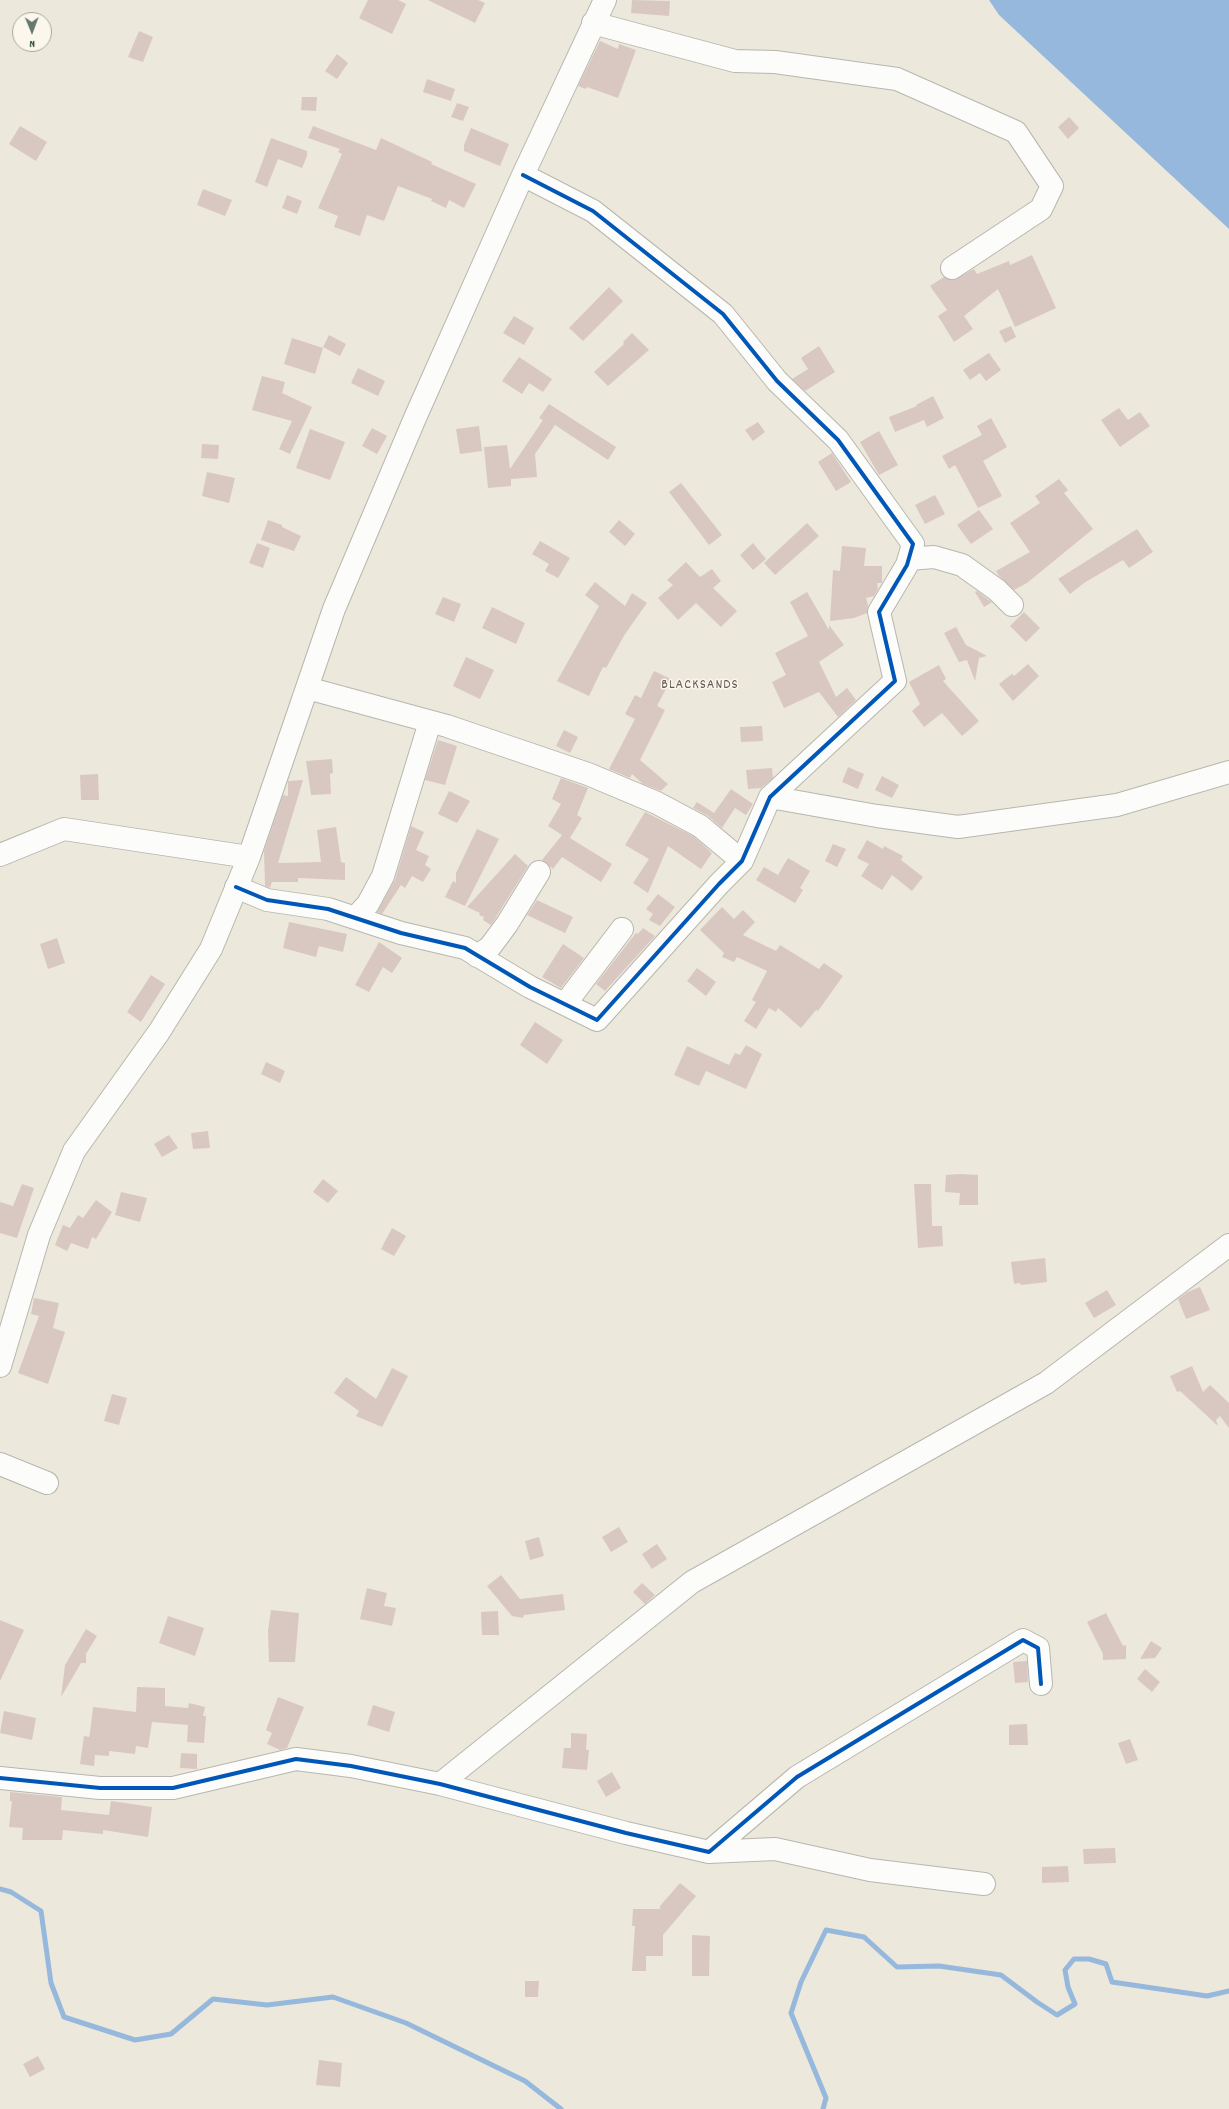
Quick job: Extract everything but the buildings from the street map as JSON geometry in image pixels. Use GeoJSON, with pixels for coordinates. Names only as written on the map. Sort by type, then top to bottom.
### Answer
{"type":"FeatureCollection","features":[{"type":"Feature","properties":{"kind":"street"},"geometry":{"type":"LineString","coordinates":[[0,1366],[39,1235],[74,1151],[159,1032],[211,949],[249,857],[334,609],[380,499],[523,175],[605,0]]}},
{"type":"Feature","properties":{"kind":"street"},"geometry":{"type":"LineString","coordinates":[[594,23],[735,61],[775,62],[897,79],[1016,132],[1052,186],[1042,209],[952,268]]}},
{"type":"Feature","properties":{"kind":"street"},"geometry":{"type":"LineString","coordinates":[[236,887],[267,900],[328,910],[401,933],[465,948],[530,987],[597,1020],[719,884],[742,861],[770,797],[895,681],[879,612],[909,559],[913,544],[838,440],[777,381],[723,314],[592,211],[523,175]]}},
{"type":"Feature","properties":{"kind":"street"},"geometry":{"type":"LineString","coordinates":[[909,559],[934,557],[962,564],[997,590],[1012,605]]}},
{"type":"Feature","properties":{"kind":"street"},"geometry":{"type":"LineString","coordinates":[[307,688],[430,722],[588,774],[657,803],[700,826],[742,861]]}},
{"type":"Feature","properties":{"kind":"street"},"geometry":{"type":"LineString","coordinates":[[355,918],[368,904],[383,876],[430,722]]}},
{"type":"Feature","properties":{"kind":"street"},"geometry":{"type":"LineString","coordinates":[[770,797],[877,816],[958,827],[1117,805],[1229,772]]}},
{"type":"Feature","properties":{"kind":"street"},"geometry":{"type":"LineString","coordinates":[[0,856],[64,829],[249,857]]}},
{"type":"Feature","properties":{"kind":"street"},"geometry":{"type":"LineString","coordinates":[[477,956],[490,947],[508,924],[538,872]]}},
{"type":"Feature","properties":{"kind":"street"},"geometry":{"type":"LineString","coordinates":[[565,1004],[622,929]]}},
{"type":"Feature","properties":{"kind":"street"},"geometry":{"type":"LineString","coordinates":[[440,1784],[692,1582],[1046,1383],[1229,1245]]}},
{"type":"Feature","properties":{"kind":"street"},"geometry":{"type":"LineString","coordinates":[[0,1464],[47,1483]]}},
{"type":"Feature","properties":{"kind":"street"},"geometry":{"type":"LineString","coordinates":[[709,1852],[797,1778],[1023,1640],[1038,1648],[1041,1684]]}},
{"type":"Feature","properties":{"kind":"street"},"geometry":{"type":"LineString","coordinates":[[0,1778],[100,1788],[174,1788],[296,1759],[351,1766],[440,1784],[626,1833],[709,1852],[775,1849],[870,1870],[984,1884]]}},
{"type":"Feature","properties":{"kind":"water"},"geometry":{"type":"Polygon","coordinates":[[[989,0],[1229,0],[1229,229],[999,15],[989,0]]]}},
{"type":"Feature","properties":{"kind":"waterway"},"geometry":{"type":"LineString","coordinates":[[0,1889],[11,1892],[41,1911],[51,1983],[64,2017],[135,2040],[171,2034],[213,1999],[267,2005],[333,1997],[406,2023],[525,2081],[561,2109]]}},
{"type":"Feature","properties":{"kind":"waterway"},"geometry":{"type":"LineString","coordinates":[[823,2109],[826,2098],[791,2013],[801,1982],[826,1930],[864,1937],[897,1967],[939,1966],[1001,1975],[1057,2015],[1075,2004],[1068,1987],[1065,1970],[1074,1959],[1089,1959],[1106,1964],[1112,1982],[1207,1996],[1229,1991]]}},
{"type":"Feature","properties":{"kind":"cycle path"},"geometry":{"type":"LineString","coordinates":[[236,887],[267,900],[328,909],[401,933],[465,948],[530,987],[597,1020],[719,884],[742,861],[770,797],[895,681],[879,612],[907,565],[913,544],[838,440],[777,381],[723,314],[593,211],[523,175]]}},
{"type":"Feature","properties":{"kind":"cycle path"},"geometry":{"type":"LineString","coordinates":[[0,1778],[100,1788],[173,1788],[296,1759],[351,1766],[440,1784],[626,1833],[709,1852],[797,1777],[1023,1640],[1038,1648],[1041,1684]]}},
{"type":"Feature","properties":{"kind":"district","name":"BLACKSANDS"},"geometry":{"type":"Point","coordinates":[700,686]}}]}
